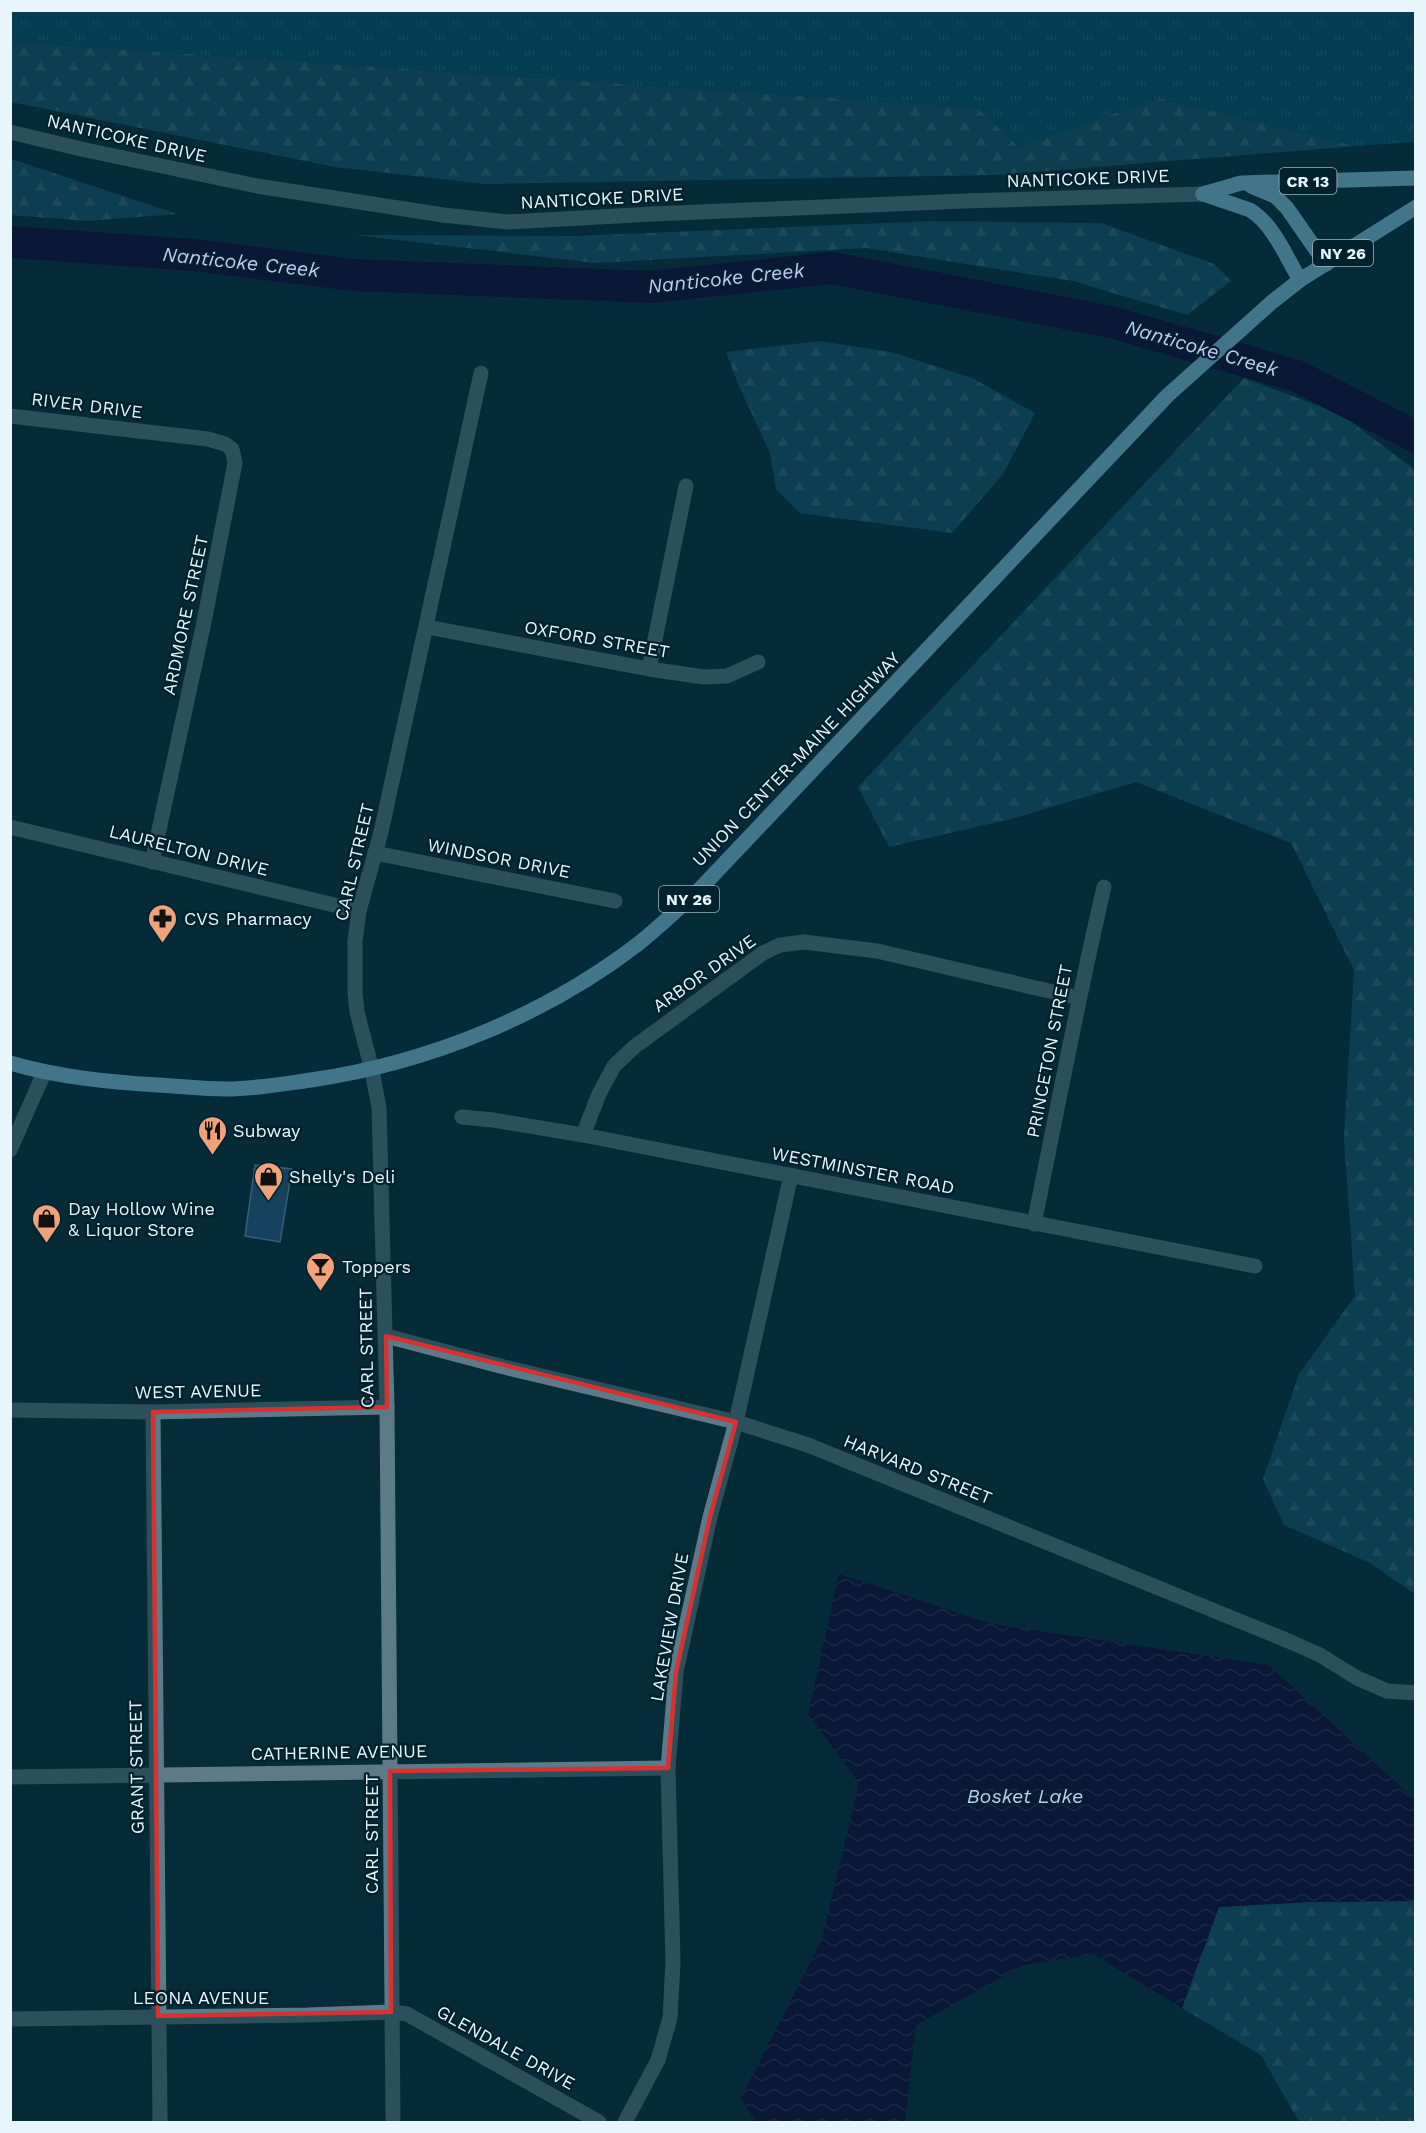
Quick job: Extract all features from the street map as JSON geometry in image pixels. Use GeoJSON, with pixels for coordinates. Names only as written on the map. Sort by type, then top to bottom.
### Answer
{"type":"FeatureCollection","features":[{"type":"Feature","properties":{"kind":"main road","name":"CR 13"},"geometry":{"type":"LineString","coordinates":[[1203,194],[1241,183],[1416,178]]}},
{"type":"Feature","properties":{"kind":"main road","name":"CR 13"},"geometry":{"type":"LineString","coordinates":[[1241,183],[1275,196],[1287,208],[1326,264]]}},
{"type":"Feature","properties":{"kind":"main road","name":"CR 13"},"geometry":{"type":"LineString","coordinates":[[1203,194],[1257,214],[1273,234],[1300,280]]}},
{"type":"Feature","properties":{"kind":"main road","name":"UNION CENTER-MAINE HIGHWAY"},"geometry":{"type":"LineString","coordinates":[[10,1063],[44,1073],[139,1084],[227,1089],[294,1083],[372,1070],[398,1063],[482,1033],[552,999],[628,950],[672,915],[751,837],[1168,395],[1272,302],[1300,280],[1416,207]]}},
{"type":"Feature","properties":{"kind":"street","name":"NANTICOKE DRIVE"},"geometry":{"type":"LineString","coordinates":[[10,132],[257,186],[433,214],[508,222],[906,203],[1203,194]]}},
{"type":"Feature","properties":{"kind":"street","name":"CARL STREET"},"geometry":{"type":"LineString","coordinates":[[393,2122],[387,1407],[379,1108],[357,1012],[356,941],[359,911],[375,853],[427,627],[481,373]]}},
{"type":"Feature","properties":{"kind":"street","name":"RIVER DRIVE"},"geometry":{"type":"LineString","coordinates":[[10,416],[159,433]]}},
{"type":"Feature","properties":{"kind":"street","name":"ARDMORE STREET"},"geometry":{"type":"LineString","coordinates":[[152,862],[204,627],[236,463],[232,449],[225,444],[208,439],[159,433]]}},
{"type":"Feature","properties":{"kind":"street"},"geometry":{"type":"LineString","coordinates":[[649,669],[686,486]]}},
{"type":"Feature","properties":{"kind":"street","name":"OXFORD STREET"},"geometry":{"type":"LineString","coordinates":[[427,627],[649,669],[704,677],[727,676],[758,662]]}},
{"type":"Feature","properties":{"kind":"street","name":"LAURELTON DRIVE"},"geometry":{"type":"LineString","coordinates":[[10,827],[359,911]]}},
{"type":"Feature","properties":{"kind":"street","name":"WINDSOR DRIVE"},"geometry":{"type":"LineString","coordinates":[[375,853],[615,901]]}},
{"type":"Feature","properties":{"kind":"street","name":"PRINCETON STREET"},"geometry":{"type":"LineString","coordinates":[[1034,1224],[1065,1075],[1078,998],[1104,886]]}},
{"type":"Feature","properties":{"kind":"street","name":"ARBOR DRIVE"},"geometry":{"type":"LineString","coordinates":[[583,1135],[599,1094],[614,1066],[634,1047],[763,953],[780,945],[804,942],[877,951],[1078,998]]}},
{"type":"Feature","properties":{"kind":"street"},"geometry":{"type":"LineString","coordinates":[[10,1150],[44,1073]]}},
{"type":"Feature","properties":{"kind":"street","name":"WESTMINSTER ROAD"},"geometry":{"type":"LineString","coordinates":[[462,1117],[583,1135],[1255,1266]]}},
{"type":"Feature","properties":{"kind":"street","name":"LAKEVIEW DRIVE"},"geometry":{"type":"LineString","coordinates":[[625,2122],[658,2060],[670,2018],[673,1962],[668,1768],[676,1672],[710,1517],[736,1422],[791,1175]]}},
{"type":"Feature","properties":{"kind":"street","name":"HARVARD STREET"},"geometry":{"type":"LineString","coordinates":[[386,1336],[504,1367],[736,1422],[808,1445],[1292,1642],[1320,1655],[1357,1678],[1387,1690],[1416,1693]]}},
{"type":"Feature","properties":{"kind":"street","name":"WEST AVENUE"},"geometry":{"type":"LineString","coordinates":[[10,1410],[153,1412],[387,1407]]}},
{"type":"Feature","properties":{"kind":"street","name":"GRANT STREET"},"geometry":{"type":"LineString","coordinates":[[153,1412],[159,2122]]}},
{"type":"Feature","properties":{"kind":"street","name":"CATHERINE AVENUE"},"geometry":{"type":"LineString","coordinates":[[10,1776],[668,1768]]}},
{"type":"Feature","properties":{"kind":"street","name":"LEONA AVENUE"},"geometry":{"type":"LineString","coordinates":[[10,2019],[391,2012]]}},
{"type":"Feature","properties":{"kind":"street","name":"GLENDALE DRIVE"},"geometry":{"type":"LineString","coordinates":[[391,2012],[407,2014],[599,2122]]}},
{"type":"Feature","properties":{"kind":"highlighted area"},"geometry":{"type":"Polygon","coordinates":[[[386,1336],[736,1422],[710,1517],[676,1672],[668,1768],[390,1771],[391,2012],[158,2016],[153,1412],[387,1407],[386,1336]]]}},
{"type":"Feature","properties":{"kind":"green space"},"geometry":{"type":"Polygon","coordinates":[[[11,10],[1415,11],[1415,142],[1356,146],[1158,98],[1019,147],[977,108],[15,42],[11,40],[11,10]]]}},
{"type":"Feature","properties":{"kind":"green space"},"geometry":{"type":"Polygon","coordinates":[[[10,40],[977,108],[1019,147],[1158,98],[1356,146],[998,175],[486,184],[335,167],[11,102],[10,40]]]}},
{"type":"Feature","properties":{"kind":"green space"},"geometry":{"type":"Polygon","coordinates":[[[10,159],[177,214],[87,221],[11,215],[10,159]]]}},
{"type":"Feature","properties":{"kind":"green space"},"geometry":{"type":"Polygon","coordinates":[[[932,221],[1101,223],[1214,264],[1231,281],[1187,315],[1073,281],[866,248],[595,263],[355,235],[577,236],[932,221]]]}},
{"type":"Feature","properties":{"kind":"green space"},"geometry":{"type":"Polygon","coordinates":[[[819,341],[891,352],[972,378],[1035,413],[1003,474],[952,533],[800,513],[776,489],[770,453],[726,352],[819,341]]]}},
{"type":"Feature","properties":{"kind":"green space"},"geometry":{"type":"Polygon","coordinates":[[[1244,378],[1341,414],[1415,470],[1415,1594],[1370,1563],[1284,1525],[1263,1479],[1299,1374],[1355,1296],[1344,1138],[1354,970],[1291,843],[1136,782],[1011,819],[889,847],[858,787],[1244,378]]]}},
{"type":"Feature","properties":{"kind":"green space"},"geometry":{"type":"Polygon","coordinates":[[[1415,1897],[1415,2122],[1299,2122],[1261,2055],[1182,2008],[1219,1907],[1310,1902],[1414,1901],[1415,1897]]]}},
{"type":"Feature","properties":{"kind":"water","name":"Bosket Lake"},"geometry":{"type":"Polygon","coordinates":[[[839,1574],[992,1624],[1269,1665],[1415,1800],[1414,1901],[1310,1902],[1219,1907],[1182,2008],[1093,1954],[1024,1965],[916,2025],[905,2122],[756,2122],[741,2098],[822,1939],[859,1783],[808,1714],[839,1574]]]}},
{"type":"Feature","properties":{"kind":"building","name":"Shelly's Deli"},"geometry":{"type":"Polygon","coordinates":[[[255,1165],[292,1169],[280,1242],[245,1236],[255,1165]]]}},
{"type":"Feature","properties":{"kind":"waterway","name":"Nanticoke Creek"},"geometry":{"type":"LineString","coordinates":[[10,242],[194,255],[353,275],[651,287],[832,268],[1111,322],[1297,376],[1416,437]]}},
{"type":"Feature","properties":{"kind":"place","name":"CVS Pharmacy"},"geometry":{"type":"Point","coordinates":[163,944]}},
{"type":"Feature","properties":{"kind":"place","name":"Subway"},"geometry":{"type":"Point","coordinates":[212,1156]}},
{"type":"Feature","properties":{"kind":"place","name":"Shelly's Deli"},"geometry":{"type":"Point","coordinates":[268,1202]}},
{"type":"Feature","properties":{"kind":"place","name":"Day Hollow Wine & Liquor Store"},"geometry":{"type":"Point","coordinates":[47,1244]}},
{"type":"Feature","properties":{"kind":"place","name":"Toppers"},"geometry":{"type":"Point","coordinates":[321,1292]}}]}
